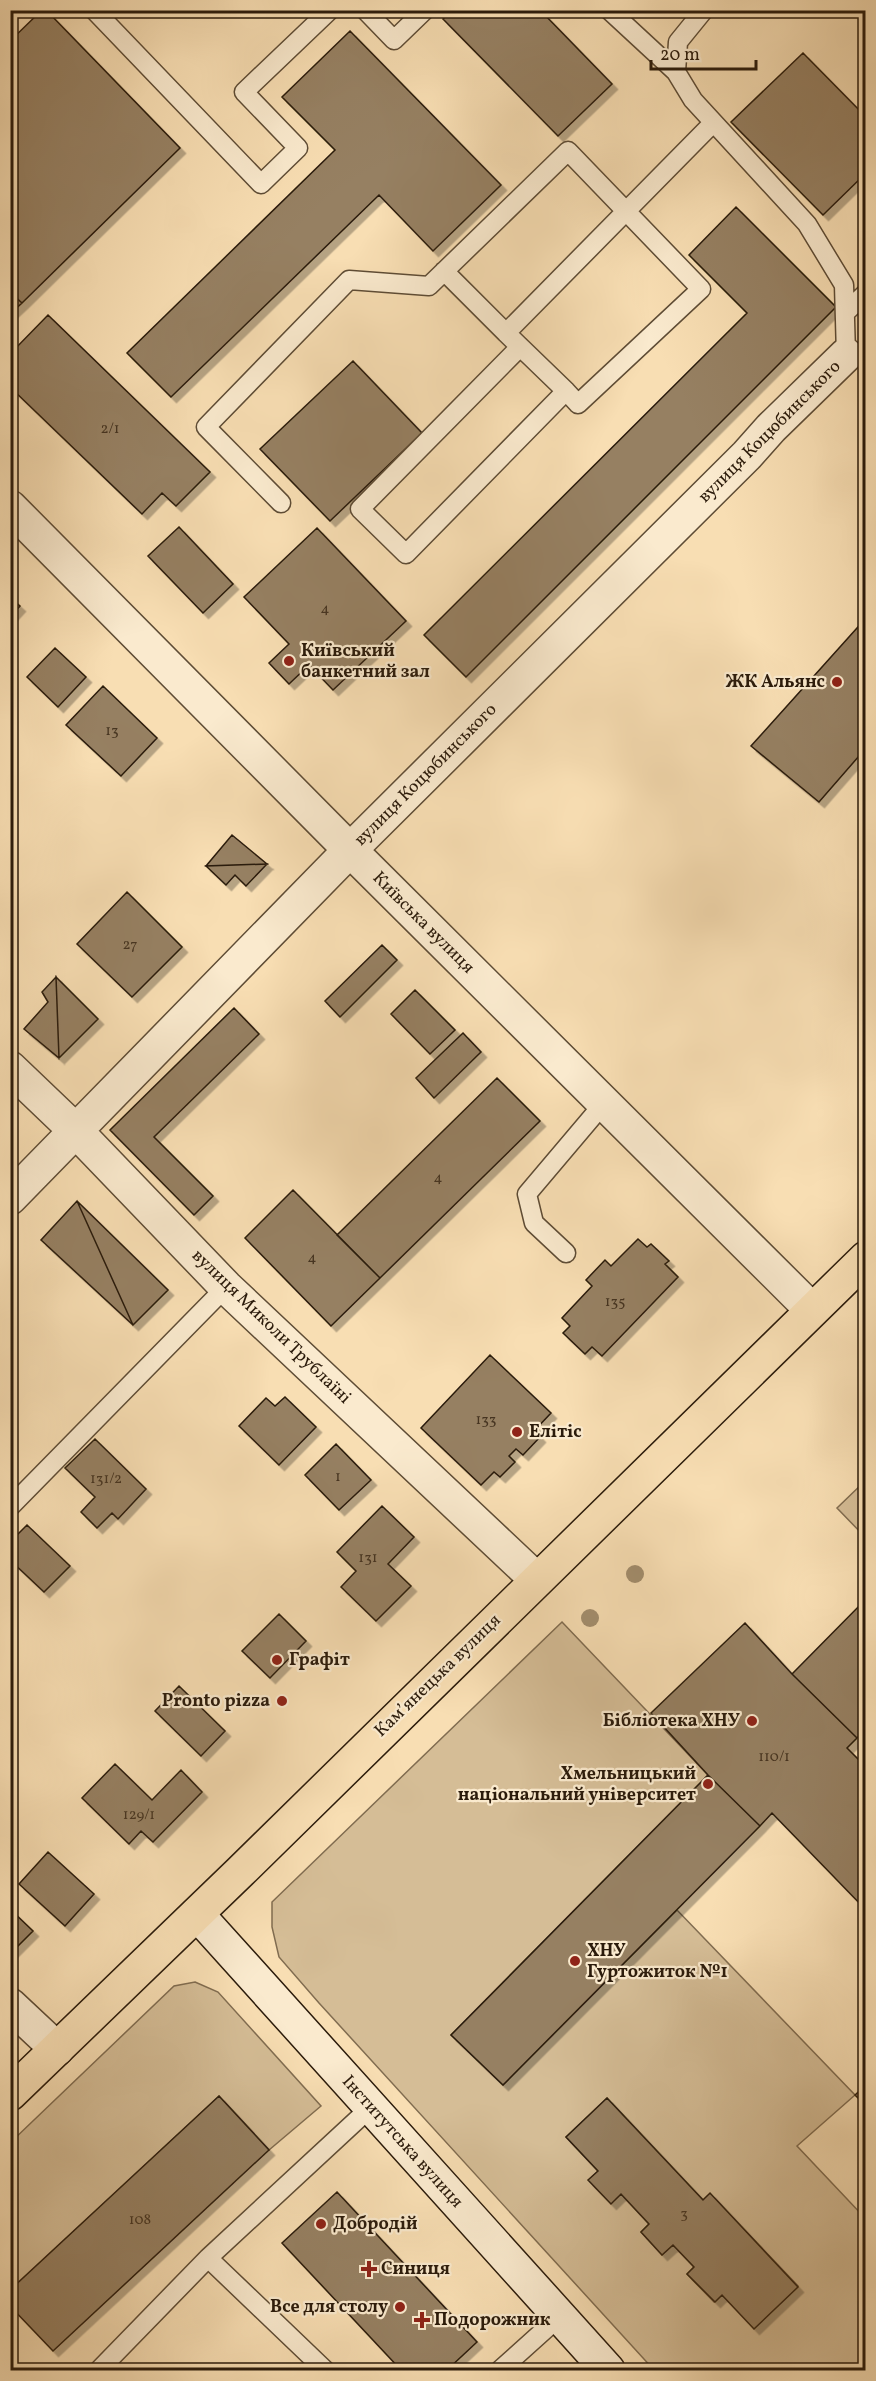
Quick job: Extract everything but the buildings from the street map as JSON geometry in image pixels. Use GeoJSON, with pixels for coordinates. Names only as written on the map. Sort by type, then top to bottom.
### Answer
{"type":"FeatureCollection","features":[{"type":"Feature","properties":{"kind":"main road","name":"Камʼянецька вулиця"},"geometry":{"type":"LineString","coordinates":[[10,2094],[197,1914],[866,1258]]}},
{"type":"Feature","properties":{"kind":"street","name":"вулиця Коцюбинського"},"geometry":{"type":"LineString","coordinates":[[10,1198],[77,1132],[350,850],[846,355]]}},
{"type":"Feature","properties":{"kind":"street","name":"Київська вулиця"},"geometry":{"type":"LineString","coordinates":[[10,507],[350,850],[813,1310]]}},
{"type":"Feature","properties":{"kind":"street","name":"вулиця Миколи Трублаїні"},"geometry":{"type":"LineString","coordinates":[[10,1068],[77,1132],[226,1287],[537,1580]]}},
{"type":"Feature","properties":{"kind":"street","name":"Інститутська вулиця"},"geometry":{"type":"LineString","coordinates":[[197,1914],[608,2370]]}},
{"type":"Feature","properties":{"kind":"street"},"geometry":{"type":"LineString","coordinates":[[10,2005],[57,2049]]}},
{"type":"Feature","properties":{"kind":"lane"},"geometry":{"type":"LineString","coordinates":[[94,10],[261,184],[298,148],[244,92],[330,10]]}},
{"type":"Feature","properties":{"kind":"lane"},"geometry":{"type":"LineString","coordinates":[[365,10],[394,40],[425,10]]}},
{"type":"Feature","properties":{"kind":"lane"},"geometry":{"type":"LineString","coordinates":[[609,10],[676,72],[693,100],[807,224],[844,285],[846,355]]}},
{"type":"Feature","properties":{"kind":"lane"},"geometry":{"type":"LineString","coordinates":[[676,72],[678,42],[704,10]]}},
{"type":"Feature","properties":{"kind":"lane"},"geometry":{"type":"LineString","coordinates":[[506,333],[713,123]]}},
{"type":"Feature","properties":{"kind":"lane"},"geometry":{"type":"LineString","coordinates":[[281,503],[206,428],[349,280],[429,286],[444,271],[568,151],[701,289],[578,404],[444,271]]}},
{"type":"Feature","properties":{"kind":"lane"},"geometry":{"type":"LineString","coordinates":[[846,312],[866,293]]}},
{"type":"Feature","properties":{"kind":"lane"},"geometry":{"type":"LineString","coordinates":[[520,347],[360,509],[406,554],[566,391]]}},
{"type":"Feature","properties":{"kind":"lane"},"geometry":{"type":"LineString","coordinates":[[566,1253],[534,1223],[526,1194],[604,1103]]}},
{"type":"Feature","properties":{"kind":"lane"},"geometry":{"type":"LineString","coordinates":[[10,1507],[226,1287]]}},
{"type":"Feature","properties":{"kind":"lane"},"geometry":{"type":"LineString","coordinates":[[99,2370],[208,2258],[371,2107]]}},
{"type":"Feature","properties":{"kind":"lane"},"geometry":{"type":"LineString","coordinates":[[208,2258],[325,2370]]}},
{"type":"Feature","properties":{"kind":"lane"},"geometry":{"type":"LineString","coordinates":[[500,2370],[560,2317]]}},
{"type":"Feature","properties":{"kind":"shaded area"},"geometry":{"type":"Polygon","coordinates":[[[865,1481],[865,1537],[837,1508],[865,1481]]]}},
{"type":"Feature","properties":{"kind":"shaded area"},"geometry":{"type":"Polygon","coordinates":[[[562,1622],[708,1775],[451,2035],[503,2085],[677,1910],[855,2095],[797,2146],[865,2218],[865,2370],[654,2370],[279,1957],[272,1927],[272,1902],[562,1622]],[[607,2098],[566,2137],[598,2171],[589,2180],[611,2203],[621,2194],[649,2224],[641,2232],[662,2255],[673,2245],[694,2267],[687,2274],[714,2302],[722,2295],[754,2328],[798,2286],[710,2194],[703,2200],[607,2098]]]}},
{"type":"Feature","properties":{"kind":"shaded area"},"geometry":{"type":"Polygon","coordinates":[[[195,1982],[218,1992],[321,2106],[269,2150],[219,2096],[11,2290],[11,2142],[174,1986],[195,1982]]]}},
{"type":"Feature","properties":{"kind":"place","name":"Київський банкетний зал"},"geometry":{"type":"Point","coordinates":[289,661]}},
{"type":"Feature","properties":{"kind":"place","name":"ЖК Альянс"},"geometry":{"type":"Point","coordinates":[837,682]}},
{"type":"Feature","properties":{"kind":"place","name":"Елітіс"},"geometry":{"type":"Point","coordinates":[517,1432]}},
{"type":"Feature","properties":{"kind":"place","name":"Графіт"},"geometry":{"type":"Point","coordinates":[277,1660]}},
{"type":"Feature","properties":{"kind":"place","name":"Pronto pizza"},"geometry":{"type":"Point","coordinates":[282,1701]}},
{"type":"Feature","properties":{"kind":"place","name":"Бібліотека ХНУ"},"geometry":{"type":"Point","coordinates":[752,1721]}},
{"type":"Feature","properties":{"kind":"place","name":"Хмельницький національний університет"},"geometry":{"type":"Point","coordinates":[708,1784]}},
{"type":"Feature","properties":{"kind":"place","name":"ХНУ Гуртожиток №1"},"geometry":{"type":"Point","coordinates":[575,1961]}},
{"type":"Feature","properties":{"kind":"place","name":"Добродій"},"geometry":{"type":"Point","coordinates":[321,2224]}},
{"type":"Feature","properties":{"kind":"place","name":"Синиця"},"geometry":{"type":"Point","coordinates":[369,2269]}},
{"type":"Feature","properties":{"kind":"place","name":"Все для столу"},"geometry":{"type":"Point","coordinates":[400,2307]}},
{"type":"Feature","properties":{"kind":"place","name":"Подорожник"},"geometry":{"type":"Point","coordinates":[422,2320]}}]}
